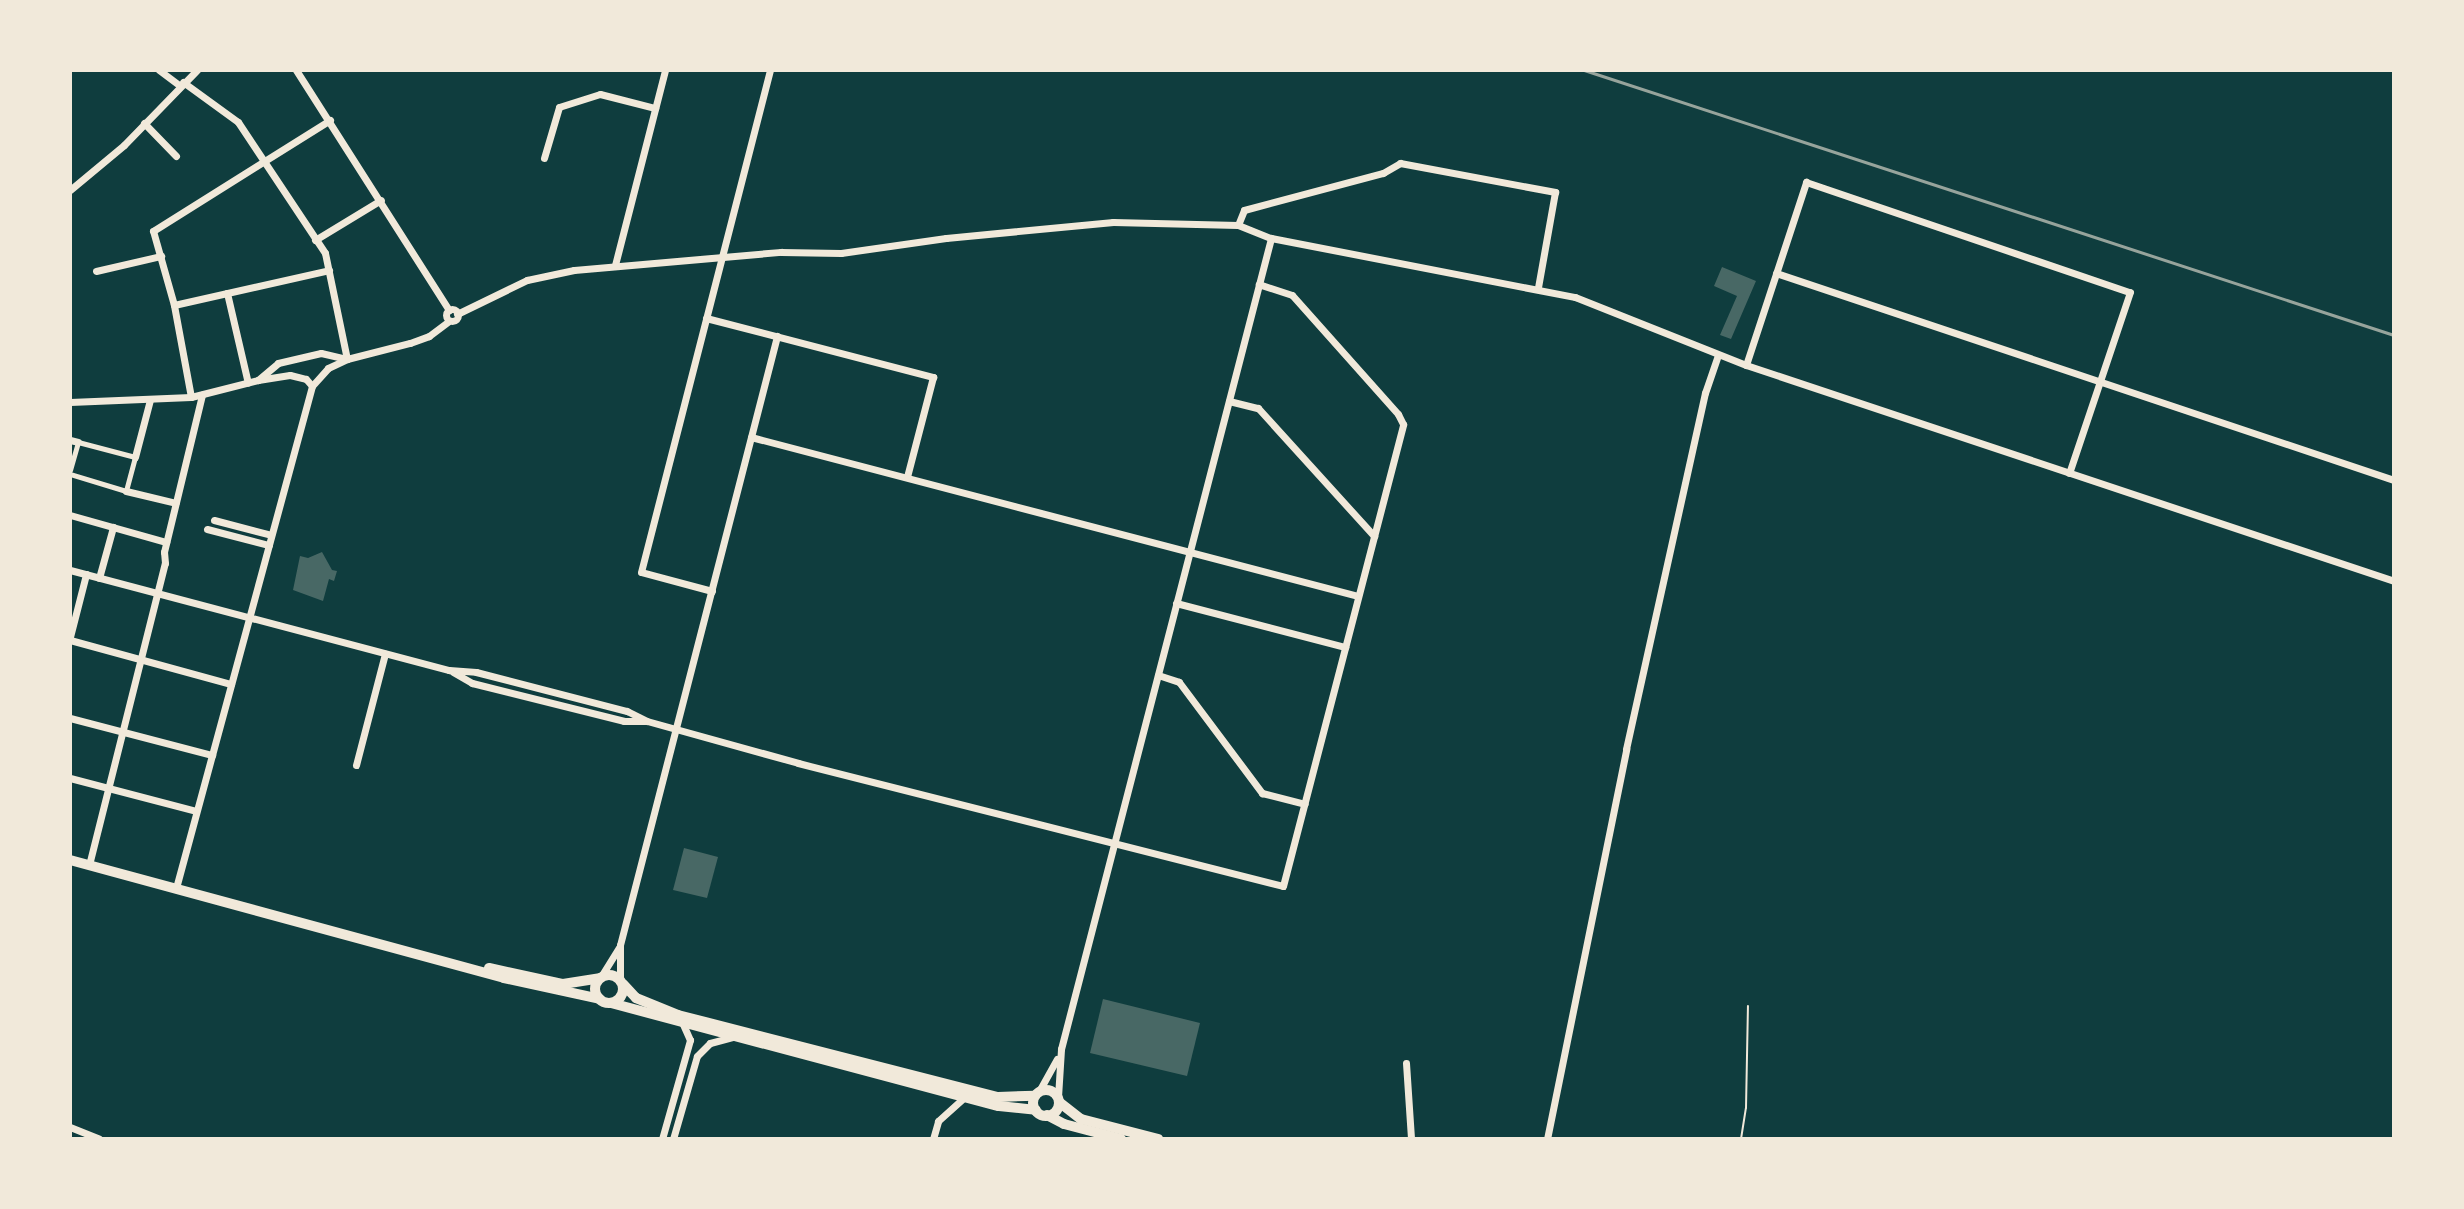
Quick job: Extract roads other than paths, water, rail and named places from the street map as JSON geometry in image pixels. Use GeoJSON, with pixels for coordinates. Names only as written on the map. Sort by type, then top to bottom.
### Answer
{"type":"FeatureCollection","features":[{"type":"Feature","properties":{"kind":"main road"},"geometry":{"type":"LineString","coordinates":[[70,860],[733,1037],[1006,1107],[1036,1110],[1064,1124],[1121,1139]]}},
{"type":"Feature","properties":{"kind":"main road"},"geometry":{"type":"LineString","coordinates":[[471,966],[563,984],[608,975],[622,982],[636,998],[678,1015],[998,1097],[1051,1091],[1081,1119],[1158,1139]]}},
{"type":"Feature","properties":{"kind":"main road"},"geometry":{"type":"LineString","coordinates":[[600,978],[595,991],[606,1001]]}},
{"type":"Feature","properties":{"kind":"main road"},"geometry":{"type":"LineString","coordinates":[[606,1001],[620,998],[622,982]]}},
{"type":"Feature","properties":{"kind":"main road"},"geometry":{"type":"LineString","coordinates":[[1036,1110],[1037,1094]]}},
{"type":"Feature","properties":{"kind":"main road"},"geometry":{"type":"LineString","coordinates":[[1047,1115],[1055,1112],[1059,1099]]}},
{"type":"Feature","properties":{"kind":"street"},"geometry":{"type":"LineString","coordinates":[[159,70],[238,122],[325,253],[347,359]]}},
{"type":"Feature","properties":{"kind":"street"},"geometry":{"type":"LineString","coordinates":[[70,190],[124,145],[197,70]]}},
{"type":"Feature","properties":{"kind":"street"},"geometry":{"type":"LineString","coordinates":[[296,70],[453,312]]}},
{"type":"Feature","properties":{"kind":"street"},"geometry":{"type":"LineString","coordinates":[[615,265],[665,70]]}},
{"type":"Feature","properties":{"kind":"street"},"geometry":{"type":"LineString","coordinates":[[712,591],[641,572],[770,70]]}},
{"type":"Feature","properties":{"kind":"street"},"geometry":{"type":"LineString","coordinates":[[544,158],[559,107],[600,94],[655,108]]}},
{"type":"Feature","properties":{"kind":"street"},"geometry":{"type":"LineString","coordinates":[[191,397],[174,305],[153,231],[330,120]]}},
{"type":"Feature","properties":{"kind":"street"},"geometry":{"type":"LineString","coordinates":[[144,123],[176,156]]}},
{"type":"Feature","properties":{"kind":"street"},"geometry":{"type":"LineString","coordinates":[[1238,225],[1244,210],[1383,173],[1400,163],[1555,192],[1538,287]]}},
{"type":"Feature","properties":{"kind":"street"},"geometry":{"type":"LineString","coordinates":[[1746,365],[1806,182],[2130,292],[2069,473]]}},
{"type":"Feature","properties":{"kind":"street"},"geometry":{"type":"LineString","coordinates":[[315,240],[381,200]]}},
{"type":"Feature","properties":{"kind":"street"},"geometry":{"type":"LineString","coordinates":[[176,888],[312,386],[328,368],[347,359],[429,336],[449,321],[446,317],[453,312],[527,280],[615,265],[781,252],[841,253],[946,238],[1113,222],[1238,225],[1271,238],[1538,287],[1575,297],[1746,365],[2394,581]]}},
{"type":"Feature","properties":{"kind":"street"},"geometry":{"type":"LineString","coordinates":[[1059,1099],[1061,1049],[1271,238]]}},
{"type":"Feature","properties":{"kind":"street"},"geometry":{"type":"LineString","coordinates":[[96,271],[161,256]]}},
{"type":"Feature","properties":{"kind":"street"},"geometry":{"type":"LineString","coordinates":[[174,305],[329,270]]}},
{"type":"Feature","properties":{"kind":"street"},"geometry":{"type":"LineString","coordinates":[[1776,273],[2394,480]]}},
{"type":"Feature","properties":{"kind":"street"},"geometry":{"type":"LineString","coordinates":[[70,570],[449,670],[472,683],[624,721],[647,721],[1283,886],[1402,418],[1292,295],[1259,284]]}},
{"type":"Feature","properties":{"kind":"street"},"geometry":{"type":"LineString","coordinates":[[227,293],[248,383]]}},
{"type":"Feature","properties":{"kind":"street"},"geometry":{"type":"LineString","coordinates":[[706,318],[933,377],[907,477]]}},
{"type":"Feature","properties":{"kind":"street"},"geometry":{"type":"LineString","coordinates":[[600,978],[620,945],[777,336]]}},
{"type":"Feature","properties":{"kind":"street"},"geometry":{"type":"LineString","coordinates":[[258,380],[278,363],[321,353],[347,359]]}},
{"type":"Feature","properties":{"kind":"street"},"geometry":{"type":"LineString","coordinates":[[1547,1139],[1626,749],[1705,393],[1718,355]]}},
{"type":"Feature","properties":{"kind":"street"},"geometry":{"type":"LineString","coordinates":[[70,402],[191,397],[290,375],[306,379],[312,386]]}},
{"type":"Feature","properties":{"kind":"street"},"geometry":{"type":"LineString","coordinates":[[89,865],[157,594],[166,542],[202,395]]}},
{"type":"Feature","properties":{"kind":"street"},"geometry":{"type":"LineString","coordinates":[[126,491],[150,400]]}},
{"type":"Feature","properties":{"kind":"street"},"geometry":{"type":"LineString","coordinates":[[1229,401],[1258,408],[1374,536]]}},
{"type":"Feature","properties":{"kind":"street"},"geometry":{"type":"LineString","coordinates":[[751,437],[1358,596]]}},
{"type":"Feature","properties":{"kind":"street"},"geometry":{"type":"LineString","coordinates":[[135,457],[74,441],[70,472],[126,491],[176,503]]}},
{"type":"Feature","properties":{"kind":"street"},"geometry":{"type":"LineString","coordinates":[[70,515],[166,542]]}},
{"type":"Feature","properties":{"kind":"street"},"geometry":{"type":"LineString","coordinates":[[214,520],[271,535]]}},
{"type":"Feature","properties":{"kind":"street"},"geometry":{"type":"LineString","coordinates":[[99,578],[113,527]]}},
{"type":"Feature","properties":{"kind":"street"},"geometry":{"type":"LineString","coordinates":[[207,529],[269,545]]}},
{"type":"Feature","properties":{"kind":"street"},"geometry":{"type":"LineString","coordinates":[[86,574],[70,639],[231,684]]}},
{"type":"Feature","properties":{"kind":"street"},"geometry":{"type":"LineString","coordinates":[[1176,603],[1345,647]]}},
{"type":"Feature","properties":{"kind":"street"},"geometry":{"type":"LineString","coordinates":[[356,765],[385,654]]}},
{"type":"Feature","properties":{"kind":"street"},"geometry":{"type":"LineString","coordinates":[[1158,675],[1179,682],[1262,793],[1305,804]]}},
{"type":"Feature","properties":{"kind":"street"},"geometry":{"type":"LineString","coordinates":[[70,718],[212,755]]}},
{"type":"Feature","properties":{"kind":"street"},"geometry":{"type":"LineString","coordinates":[[70,778],[196,811]]}},
{"type":"Feature","properties":{"kind":"street"},"geometry":{"type":"LineString","coordinates":[[620,945],[622,982]]}},
{"type":"Feature","properties":{"kind":"street"},"geometry":{"type":"LineString","coordinates":[[662,1139],[690,1040],[683,1024]]}},
{"type":"Feature","properties":{"kind":"street"},"geometry":{"type":"LineString","coordinates":[[673,1139],[697,1056],[710,1043],[733,1037]]}},
{"type":"Feature","properties":{"kind":"street"},"geometry":{"type":"LineString","coordinates":[[1037,1094],[1061,1049]]}},
{"type":"Feature","properties":{"kind":"street"},"geometry":{"type":"LineString","coordinates":[[1406,1063],[1411,1139]]}},
{"type":"Feature","properties":{"kind":"street"},"geometry":{"type":"LineString","coordinates":[[933,1139],[938,1121],[965,1097]]}},
{"type":"Feature","properties":{"kind":"street"},"geometry":{"type":"LineString","coordinates":[[70,1127],[99,1139]]}},
{"type":"Feature","properties":{"kind":"railway"},"geometry":{"type":"LineString","coordinates":[[1584,70],[2394,335]]}}]}
